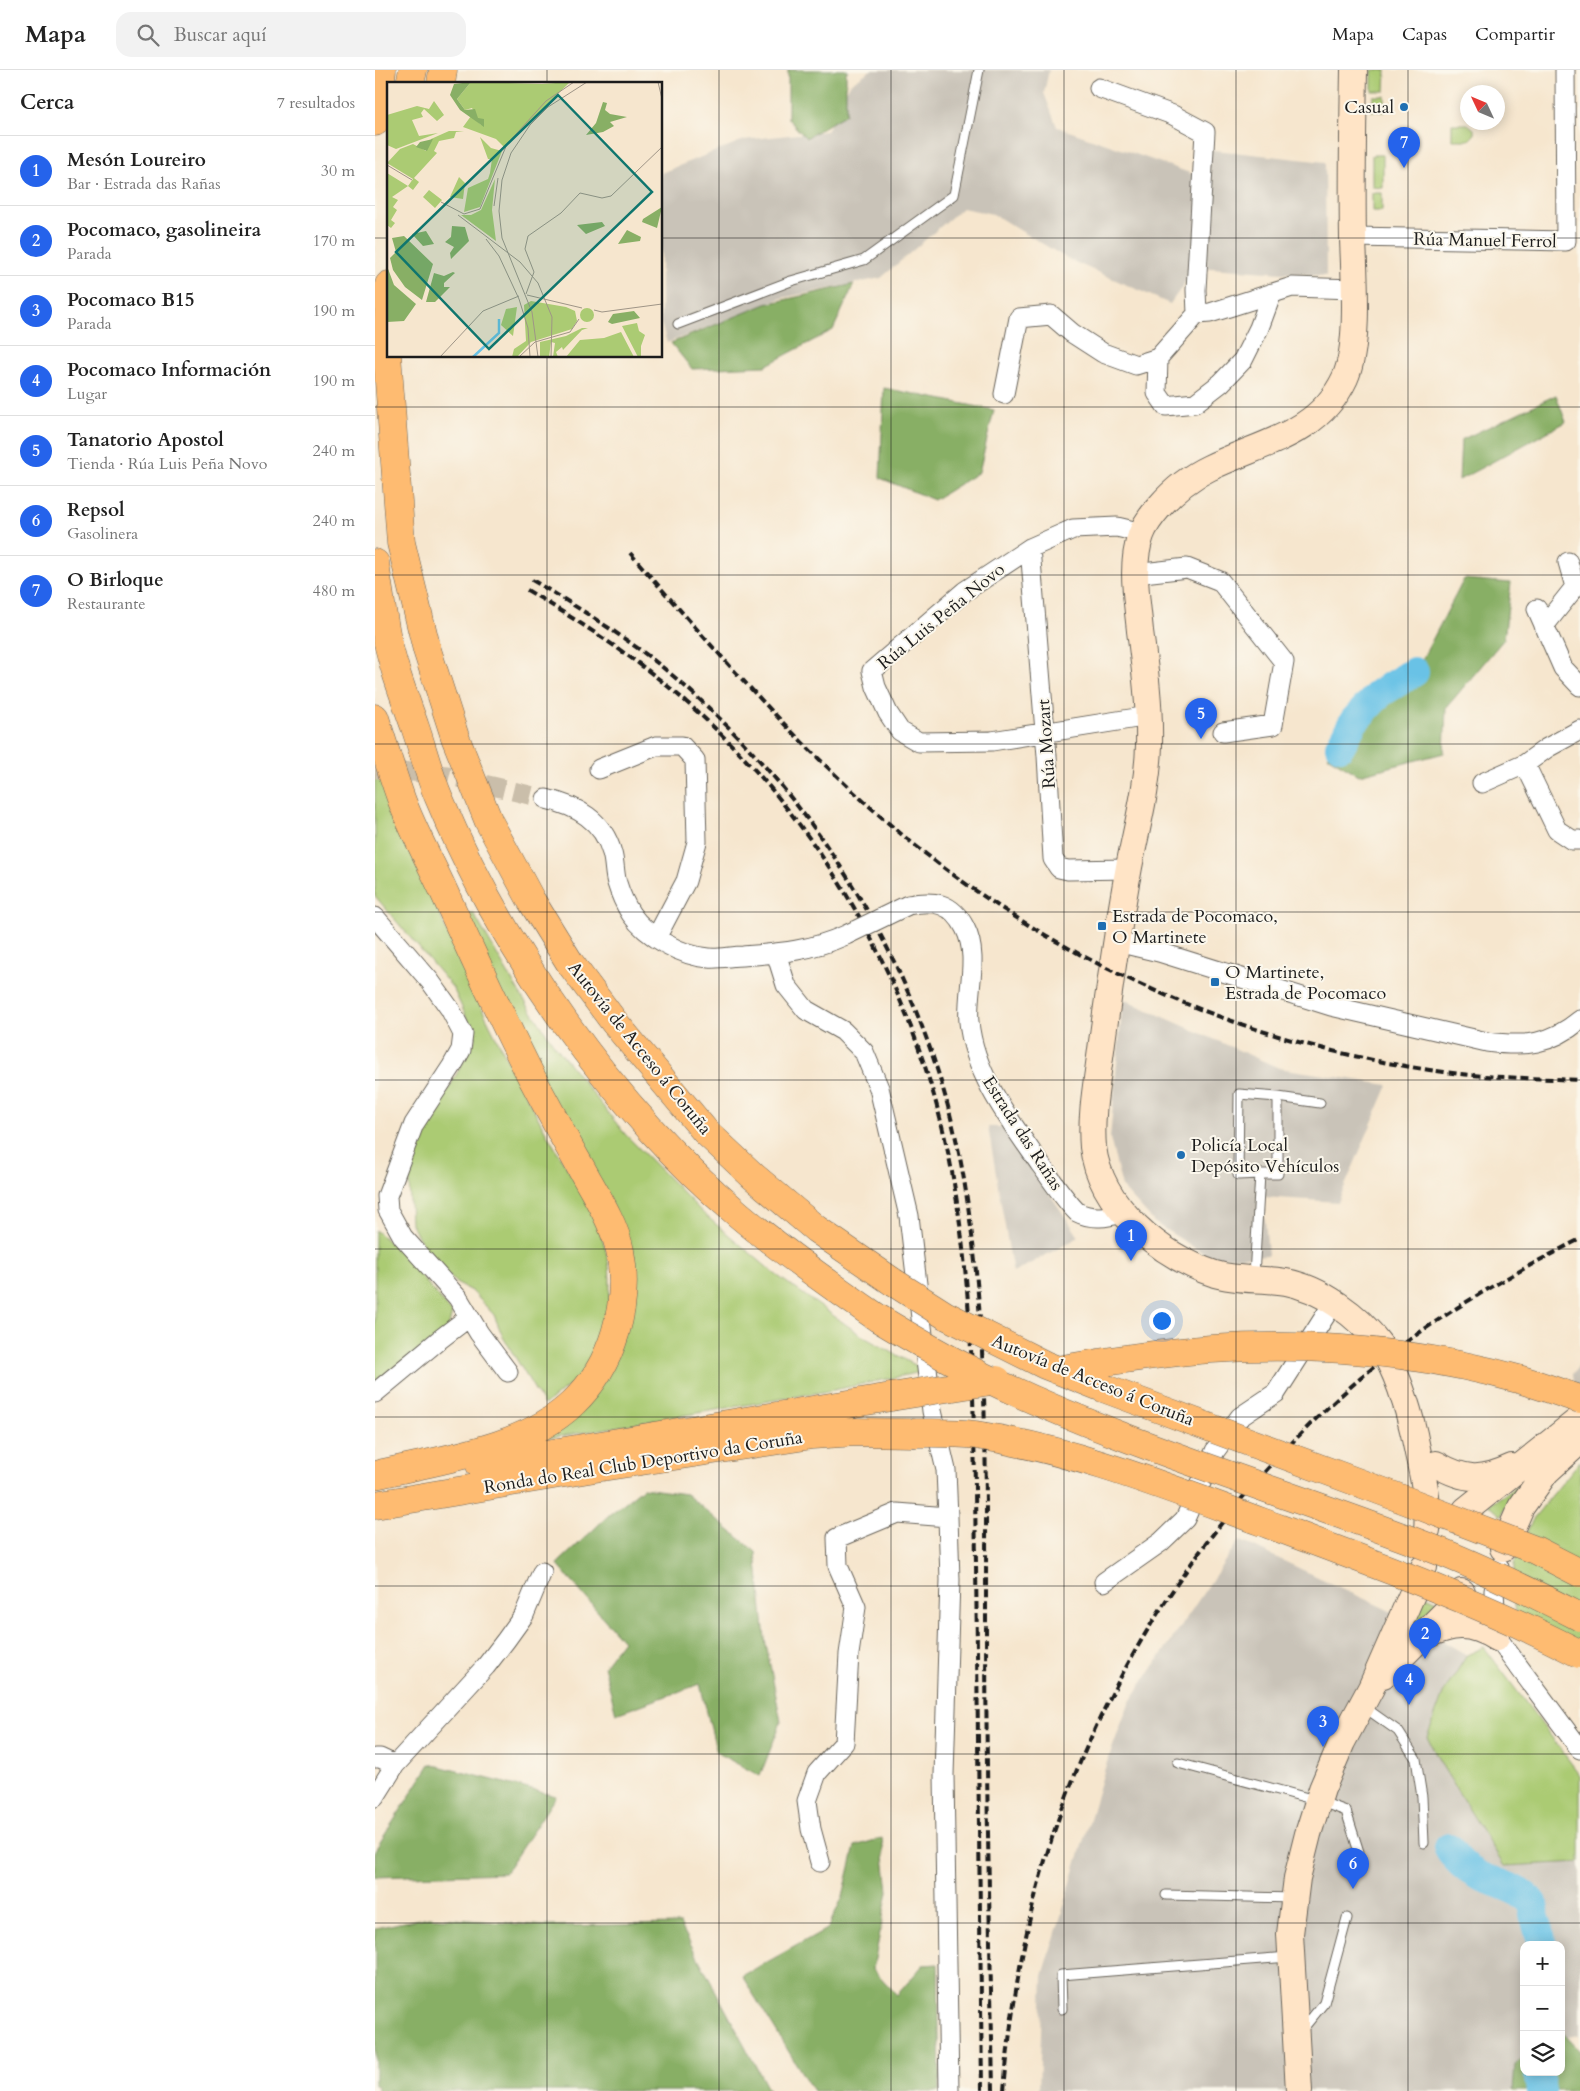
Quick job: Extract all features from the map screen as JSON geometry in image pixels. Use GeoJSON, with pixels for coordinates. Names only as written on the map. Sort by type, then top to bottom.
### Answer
{"type":"FeatureCollection","features":[{"type":"Feature","properties":{"kind":"highway"},"geometry":{"type":"LineString","coordinates":[[375,122],[382,70]]}},
{"type":"Feature","properties":{"kind":"highway","name":"Autovía de Acceso á Coruña"},"geometry":{"type":"LineString","coordinates":[[387,358],[401,543],[427,650],[455,737],[489,822],[531,900],[570,963],[615,1023],[705,1131],[753,1176],[816,1229],[945,1315],[1045,1365],[1535,1550],[1580,1573]]}},
{"type":"Feature","properties":{"kind":"highway"},"geometry":{"type":"LineString","coordinates":[[392,440],[406,358]]}},
{"type":"Feature","properties":{"kind":"highway"},"geometry":{"type":"LineString","coordinates":[[375,562],[385,630]]}},
{"type":"Feature","properties":{"kind":"highway"},"geometry":{"type":"LineString","coordinates":[[375,595],[438,797],[502,926],[540,986],[578,1040],[627,1101],[666,1144],[737,1213],[817,1277],[878,1318],[925,1346],[971,1370],[1047,1405],[1146,1445],[1445,1554],[1517,1585],[1580,1617]]}},
{"type":"Feature","properties":{"kind":"highway"},"geometry":{"type":"LineString","coordinates":[[375,718],[403,803],[503,1020],[552,1116],[600,1202],[619,1249],[623,1283],[621,1310],[605,1361],[593,1381],[573,1403],[553,1419],[532,1432],[509,1441],[375,1475]]}},
{"type":"Feature","properties":{"kind":"highway","name":"Ronda do Real Club Deportivo da Coruña"},"geometry":{"type":"LineString","coordinates":[[375,1480],[547,1454],[1139,1357],[1210,1349],[1280,1347],[1341,1349],[1404,1356],[1458,1365],[1523,1380],[1580,1399]]}},
{"type":"Feature","properties":{"kind":"highway","name":"Ronda do Real Club Deportivo da Coruña"},"geometry":{"type":"LineString","coordinates":[[375,1506],[595,1468],[812,1434],[856,1432],[975,1435],[1043,1448],[1085,1459],[1163,1486],[1396,1572],[1538,1633],[1580,1654]]}},
{"type":"Feature","properties":{"kind":"street"},"geometry":{"type":"LineString","coordinates":[[1354,70],[1354,289],[1352,352],[1349,368],[1343,382],[1323,409],[1295,432],[1208,468],[1189,479],[1170,495],[1151,516],[1142,533],[1134,574],[1149,716],[1147,782],[1128,869],[1117,942],[1093,1116],[1093,1142],[1096,1167],[1104,1186],[1123,1214],[1139,1228],[1185,1260],[1216,1274],[1233,1278],[1288,1282],[1314,1291],[1334,1302],[1363,1327],[1379,1344],[1391,1366],[1411,1420],[1462,1510],[1477,1513],[1495,1527],[1501,1558],[1494,1591],[1496,1638]]}},
{"type":"Feature","properties":{"kind":"street","name":"Rúa Manuel Ferrol"},"geometry":{"type":"LineString","coordinates":[[1353,237],[1566,241],[1565,70]]}},
{"type":"Feature","properties":{"kind":"street"},"geometry":{"type":"LineString","coordinates":[[1099,88],[1173,115],[1205,132],[1196,290],[1197,314]]}},
{"type":"Feature","properties":{"kind":"street"},"geometry":{"type":"LineString","coordinates":[[1004,394],[1019,318],[1051,315],[1072,333],[1103,353],[1136,365],[1158,358],[1197,314],[1210,312],[1292,287],[1354,289]]}},
{"type":"Feature","properties":{"kind":"street"},"geometry":{"type":"LineString","coordinates":[[1158,358],[1157,393],[1166,406],[1195,403],[1221,383],[1243,360],[1259,328],[1272,293]]}},
{"type":"Feature","properties":{"kind":"street","name":"Rúa Luis Peña Novo"},"geometry":{"type":"LineString","coordinates":[[1142,533],[1117,527],[1073,529],[1030,548],[965,591],[872,671],[888,713],[900,732],[919,742],[992,741],[1149,716]]}},
{"type":"Feature","properties":{"kind":"street","name":"Rúa Mozart"},"geometry":{"type":"LineString","coordinates":[[1030,548],[1053,859],[1059,868],[1068,870],[1128,869]]}},
{"type":"Feature","properties":{"kind":"street"},"geometry":{"type":"LineString","coordinates":[[1568,562],[1575,587],[1541,618],[1563,668],[1580,686]]}},
{"type":"Feature","properties":{"kind":"street"},"geometry":{"type":"LineString","coordinates":[[1134,574],[1187,568],[1219,581],[1284,662],[1273,725],[1223,732]]}},
{"type":"Feature","properties":{"kind":"street"},"geometry":{"type":"LineString","coordinates":[[1482,784],[1525,764],[1547,748],[1580,730]]}},
{"type":"Feature","properties":{"kind":"street"},"geometry":{"type":"LineString","coordinates":[[599,769],[656,746],[682,746],[695,760],[697,842],[686,881],[656,938]]}},
{"type":"Feature","properties":{"kind":"street"},"geometry":{"type":"LineString","coordinates":[[1525,764],[1557,830],[1572,840],[1580,840]]}},
{"type":"Feature","properties":{"kind":"street","name":"Estrada das Rañas"},"geometry":{"type":"LineString","coordinates":[[546,799],[568,804],[584,813],[604,833],[612,853],[617,883],[631,915],[656,938],[679,951],[709,958],[776,953],[823,945],[907,905],[927,902],[949,909],[960,918],[970,943],[972,966],[968,1014],[974,1045],[987,1080],[1026,1144],[1077,1212],[1087,1217],[1123,1214]]}},
{"type":"Feature","properties":{"kind":"street"},"geometry":{"type":"LineString","coordinates":[[375,918],[383,939],[430,981],[450,1009],[463,1034],[461,1050],[424,1107],[411,1132],[387,1196],[388,1210],[403,1237],[458,1298],[469,1317],[508,1372]]}},
{"type":"Feature","properties":{"kind":"street"},"geometry":{"type":"LineString","coordinates":[[1117,942],[1159,952],[1331,1006],[1487,1042],[1511,1045],[1545,1041],[1559,1036],[1580,1020]]}},
{"type":"Feature","properties":{"kind":"street"},"geometry":{"type":"LineString","coordinates":[[776,953],[787,985],[806,1010],[843,1031],[864,1052],[879,1088],[909,1216],[932,1411],[946,1470],[950,1580],[944,1775],[949,2091]]}},
{"type":"Feature","properties":{"kind":"street"},"geometry":{"type":"LineString","coordinates":[[1104,1582],[1161,1542],[1185,1519],[1215,1451],[1240,1418],[1276,1393],[1334,1302]]}},
{"type":"Feature","properties":{"kind":"street"},"geometry":{"type":"LineString","coordinates":[[375,1393],[469,1317]]}},
{"type":"Feature","properties":{"kind":"street"},"geometry":{"type":"LineString","coordinates":[[1427,1530],[1435,1520],[1445,1514],[1462,1510],[1533,1458],[1580,1419]]}},
{"type":"Feature","properties":{"kind":"street"},"geometry":{"type":"LineString","coordinates":[[1411,1420],[1428,1519],[1427,1530],[1421,1548],[1424,1567],[1430,1577],[1439,1585],[1450,1590],[1464,1592],[1580,1750]]}},
{"type":"Feature","properties":{"kind":"street"},"geometry":{"type":"LineString","coordinates":[[1366,1697],[1419,1638],[1464,1592],[1485,1584],[1494,1576],[1521,1507],[1546,1472],[1580,1441]]}},
{"type":"Feature","properties":{"kind":"street"},"geometry":{"type":"LineString","coordinates":[[1436,1464],[1453,1474],[1474,1479],[1496,1475],[1533,1458]]}},
{"type":"Feature","properties":{"kind":"street"},"geometry":{"type":"LineString","coordinates":[[820,1862],[811,1829],[807,1801],[817,1773],[844,1743],[849,1654],[856,1607],[837,1566],[837,1538],[897,1513],[948,1518]]}},
{"type":"Feature","properties":{"kind":"street"},"geometry":{"type":"LineString","coordinates":[[1299,2091],[1290,1934],[1294,1898],[1308,1834],[1342,1742],[1366,1697],[1424,1567]]}},
{"type":"Feature","properties":{"kind":"street"},"geometry":{"type":"LineString","coordinates":[[375,1797],[395,1766],[486,1666],[506,1640],[524,1615],[543,1572]]}},
{"type":"Feature","properties":{"kind":"street"},"geometry":{"type":"LineString","coordinates":[[1419,1638],[1456,1626],[1473,1626],[1496,1638]]}},
{"type":"Feature","properties":{"kind":"street"},"geometry":{"type":"LineString","coordinates":[[375,1758],[380,1758],[395,1766]]}},
{"type":"Feature","properties":{"kind":"lane"},"geometry":{"type":"LineString","coordinates":[[678,324],[791,281],[864,260],[954,195],[979,70]]}},
{"type":"Feature","properties":{"kind":"lane"},"geometry":{"type":"LineString","coordinates":[[1279,1098],[1278,1174],[1238,1175],[1239,1094],[1279,1098],[1320,1103]]}},
{"type":"Feature","properties":{"kind":"lane"},"geometry":{"type":"LineString","coordinates":[[1254,1279],[1260,1174]]}},
{"type":"Feature","properties":{"kind":"lane"},"geometry":{"type":"LineString","coordinates":[[1366,1697],[1398,1732],[1416,1759],[1422,1797],[1424,1843]]}},
{"type":"Feature","properties":{"kind":"lane"},"geometry":{"type":"LineString","coordinates":[[1179,1763],[1319,1801],[1346,1812],[1359,1852],[1357,1859]]}},
{"type":"Feature","properties":{"kind":"lane"},"geometry":{"type":"LineString","coordinates":[[1166,1895],[1294,1898]]}},
{"type":"Feature","properties":{"kind":"lane"},"geometry":{"type":"LineString","coordinates":[[1296,2037],[1324,2003],[1347,1918]]}},
{"type":"Feature","properties":{"kind":"lane"},"geometry":{"type":"LineString","coordinates":[[1062,2009],[1061,1975],[1291,1956]]}},
{"type":"Feature","properties":{"kind":"shaded area"},"geometry":{"type":"Polygon","coordinates":[[[871,70],[1049,70],[1044,93],[1057,127],[1193,174],[1205,149],[1325,162],[1326,276],[1196,267],[1170,304],[1068,259],[993,214],[962,208],[881,278],[782,298],[667,343],[663,330],[663,172],[744,140],[827,131],[850,84],[871,70]]]}},
{"type":"Feature","properties":{"kind":"shaded area"},"geometry":{"type":"Polygon","coordinates":[[[1123,999],[1279,1068],[1388,1085],[1338,1202],[1263,1197],[1268,1255],[1211,1258],[1155,1223],[1122,1187],[1110,1138],[1123,999]]]}},
{"type":"Feature","properties":{"kind":"shaded area"},"geometry":{"type":"Polygon","coordinates":[[[988,1127],[1004,1127],[1079,1237],[1013,1273],[988,1127]]]}},
{"type":"Feature","properties":{"kind":"shaded area"},"geometry":{"type":"Polygon","coordinates":[[[1580,1363],[1580,1400],[1576,1403],[1573,1374],[1580,1363]]]}},
{"type":"Feature","properties":{"kind":"shaded area"},"geometry":{"type":"Polygon","coordinates":[[[1239,1540],[1386,1609],[1467,1655],[1443,1694],[1427,1737],[1441,1764],[1504,1866],[1580,1862],[1580,2035],[1565,2037],[1565,1941],[1520,1941],[1520,2076],[1526,2076],[1533,2091],[1039,2091],[1043,1976],[1106,1765],[1129,1703],[1239,1540]]]}},
{"type":"Feature","properties":{"kind":"green space"},"geometry":{"type":"Polygon","coordinates":[[[788,70],[848,70],[846,73],[846,114],[806,138],[788,119],[788,70]]]}},
{"type":"Feature","properties":{"kind":"green space"},"geometry":{"type":"Polygon","coordinates":[[[1372,70],[1386,70],[1385,91],[1372,91],[1372,70]]]}},
{"type":"Feature","properties":{"kind":"green space"},"geometry":{"type":"Polygon","coordinates":[[[1373,96],[1385,96],[1385,112],[1372,111],[1373,96]]]}},
{"type":"Feature","properties":{"kind":"green space"},"geometry":{"type":"Polygon","coordinates":[[[1452,124],[1460,124],[1460,130],[1474,130],[1474,135],[1469,140],[1452,140],[1452,124]]]}},
{"type":"Feature","properties":{"kind":"green space"},"geometry":{"type":"Polygon","coordinates":[[[1372,155],[1383,155],[1383,188],[1372,187],[1372,155]]]}},
{"type":"Feature","properties":{"kind":"green space"},"geometry":{"type":"Polygon","coordinates":[[[1372,193],[1382,193],[1382,211],[1372,211],[1372,193]]]}},
{"type":"Feature","properties":{"kind":"green space"},"geometry":{"type":"Polygon","coordinates":[[[854,284],[833,330],[765,366],[692,369],[671,343],[766,304],[854,284]]]}},
{"type":"Feature","properties":{"kind":"green space"},"geometry":{"type":"Polygon","coordinates":[[[884,388],[994,410],[979,472],[934,500],[880,478],[884,388]]]}},
{"type":"Feature","properties":{"kind":"green space"},"geometry":{"type":"Polygon","coordinates":[[[1556,395],[1566,422],[1459,480],[1461,440],[1556,395]]]}},
{"type":"Feature","properties":{"kind":"green space"},"geometry":{"type":"Polygon","coordinates":[[[1464,579],[1511,583],[1504,639],[1446,708],[1444,753],[1359,775],[1327,756],[1382,695],[1413,677],[1464,579]]]}},
{"type":"Feature","properties":{"kind":"green space"},"geometry":{"type":"Polygon","coordinates":[[[383,774],[458,958],[527,1098],[582,1193],[605,1248],[609,1267],[610,1293],[606,1321],[597,1349],[585,1371],[544,1405],[503,1337],[494,1315],[473,1292],[456,1283],[428,1254],[411,1224],[409,1180],[421,1132],[447,1092],[476,1038],[453,988],[375,896],[375,775],[383,774]]]}},
{"type":"Feature","properties":{"kind":"green space"},"geometry":{"type":"Polygon","coordinates":[[[473,913],[520,994],[553,1043],[625,1134],[704,1214],[775,1274],[862,1336],[926,1371],[834,1390],[544,1439],[562,1424],[633,1276],[464,918],[473,913]]]}},
{"type":"Feature","properties":{"kind":"green space"},"geometry":{"type":"Polygon","coordinates":[[[375,1230],[399,1250],[452,1313],[448,1329],[375,1385],[375,1230]]]}},
{"type":"Feature","properties":{"kind":"green space"},"geometry":{"type":"Polygon","coordinates":[[[1580,1461],[1580,1649],[1518,1622],[1513,1596],[1514,1564],[1532,1520],[1580,1461]]]}},
{"type":"Feature","properties":{"kind":"green space"},"geometry":{"type":"Polygon","coordinates":[[[1517,1486],[1501,1516],[1489,1505],[1517,1486]]]}},
{"type":"Feature","properties":{"kind":"green space"},"geometry":{"type":"Polygon","coordinates":[[[643,1488],[686,1494],[756,1552],[765,1639],[781,1722],[760,1776],[717,1753],[700,1684],[616,1714],[604,1666],[623,1641],[557,1564],[609,1515],[643,1488]]]}},
{"type":"Feature","properties":{"kind":"green space"},"geometry":{"type":"Polygon","coordinates":[[[1422,1594],[1442,1603],[1417,1624],[1413,1621],[1422,1594]]]}},
{"type":"Feature","properties":{"kind":"green space"},"geometry":{"type":"Polygon","coordinates":[[[1484,1647],[1580,1775],[1580,1862],[1504,1866],[1441,1764],[1427,1737],[1443,1694],[1467,1655],[1484,1647]]]}},
{"type":"Feature","properties":{"kind":"green space"},"geometry":{"type":"Polygon","coordinates":[[[430,1764],[556,1796],[505,1873],[375,1877],[375,1850],[430,1764]]]}},
{"type":"Feature","properties":{"kind":"green space"},"geometry":{"type":"Polygon","coordinates":[[[882,1838],[888,1891],[873,1969],[897,1995],[923,1965],[938,1964],[940,2091],[813,2091],[742,1976],[828,1928],[843,1896],[855,1846],[882,1838]]]}},
{"type":"Feature","properties":{"kind":"green space"},"geometry":{"type":"Polygon","coordinates":[[[429,1917],[546,1926],[680,1924],[769,2091],[378,2091],[378,2086],[375,2085],[375,1928],[429,1917]]]}},
{"type":"Feature","properties":{"kind":"green space"},"geometry":{"type":"Polygon","coordinates":[[[1565,2035],[1580,2051],[1580,2091],[1513,2091],[1515,2064],[1520,2060],[1520,2076],[1565,2076],[1565,2035]]]}},
{"type":"Feature","properties":{"kind":"waterway"},"geometry":{"type":"LineString","coordinates":[[1340,746],[1354,721],[1380,693],[1414,672]]}},
{"type":"Feature","properties":{"kind":"waterway"},"geometry":{"type":"LineString","coordinates":[[1449,1848],[1458,1861],[1466,1868],[1518,1892],[1531,1901],[1541,1941]]}},
{"type":"Feature","properties":{"kind":"waterway"},"geometry":{"type":"LineString","coordinates":[[1539,2076],[1541,2091]]}},
{"type":"Feature","properties":{"kind":"tunnel"},"geometry":{"type":"LineString","coordinates":[[375,769],[447,775],[546,799]]}},
{"type":"Feature","properties":{"kind":"railway"},"geometry":{"type":"LineString","coordinates":[[630,553],[756,694],[857,795],[893,827],[953,874],[1016,917],[1082,955],[1151,989],[1222,1017],[1295,1041],[1369,1059],[1444,1072],[1495,1077],[1580,1080]]}},
{"type":"Feature","properties":{"kind":"railway"},"geometry":{"type":"LineString","coordinates":[[532,580],[604,625],[672,675],[728,727],[780,784],[826,845],[867,910],[902,979],[931,1050],[952,1124],[967,1199],[979,1304],[986,1461],[988,1855],[993,2091]]}},
{"type":"Feature","properties":{"kind":"railway"},"geometry":{"type":"LineString","coordinates":[[527,590],[598,635],[665,684],[719,732],[768,785],[812,842],[851,903],[885,967],[913,1033],[936,1102],[952,1172],[960,1221],[972,1368],[982,2091]]}},
{"type":"Feature","properties":{"kind":"railway"},"geometry":{"type":"LineString","coordinates":[[1004,2091],[1011,2022],[1022,1954],[1032,1909],[1054,1832],[1083,1756],[1117,1683],[1158,1613],[1203,1547],[1254,1484],[1309,1425],[1369,1371],[1418,1334],[1471,1299],[1580,1239]]}},
{"type":"Feature","properties":{"kind":"place","name":"Casual"},"geometry":{"type":"Point","coordinates":[1404,107]}},
{"type":"Feature","properties":{"kind":"place","name":"O Birloque"},"geometry":{"type":"Point","coordinates":[1404,168]}},
{"type":"Feature","properties":{"kind":"place","name":"Tanatorio Apostol"},"geometry":{"type":"Point","coordinates":[1201,739]}},
{"type":"Feature","properties":{"kind":"place","name":"Estrada de Pocomaco, O Martinete"},"geometry":{"type":"Point","coordinates":[1102,926]}},
{"type":"Feature","properties":{"kind":"place","name":"O Martinete, Estrada de Pocomaco"},"geometry":{"type":"Point","coordinates":[1215,982]}},
{"type":"Feature","properties":{"kind":"place","name":"Policía Local Depósito Vehículos"},"geometry":{"type":"Point","coordinates":[1181,1155]}},
{"type":"Feature","properties":{"kind":"place","name":"Mesón Loureiro"},"geometry":{"type":"Point","coordinates":[1131,1261]}},
{"type":"Feature","properties":{"kind":"place","name":"Pocomaco, gasolineira"},"geometry":{"type":"Point","coordinates":[1425,1659]}},
{"type":"Feature","properties":{"kind":"place","name":"Pocomaco Información"},"geometry":{"type":"Point","coordinates":[1409,1705]}},
{"type":"Feature","properties":{"kind":"place","name":"Pocomaco B15"},"geometry":{"type":"Point","coordinates":[1323,1747]}},
{"type":"Feature","properties":{"kind":"place","name":"Repsol"},"geometry":{"type":"Point","coordinates":[1353,1889]}}]}
